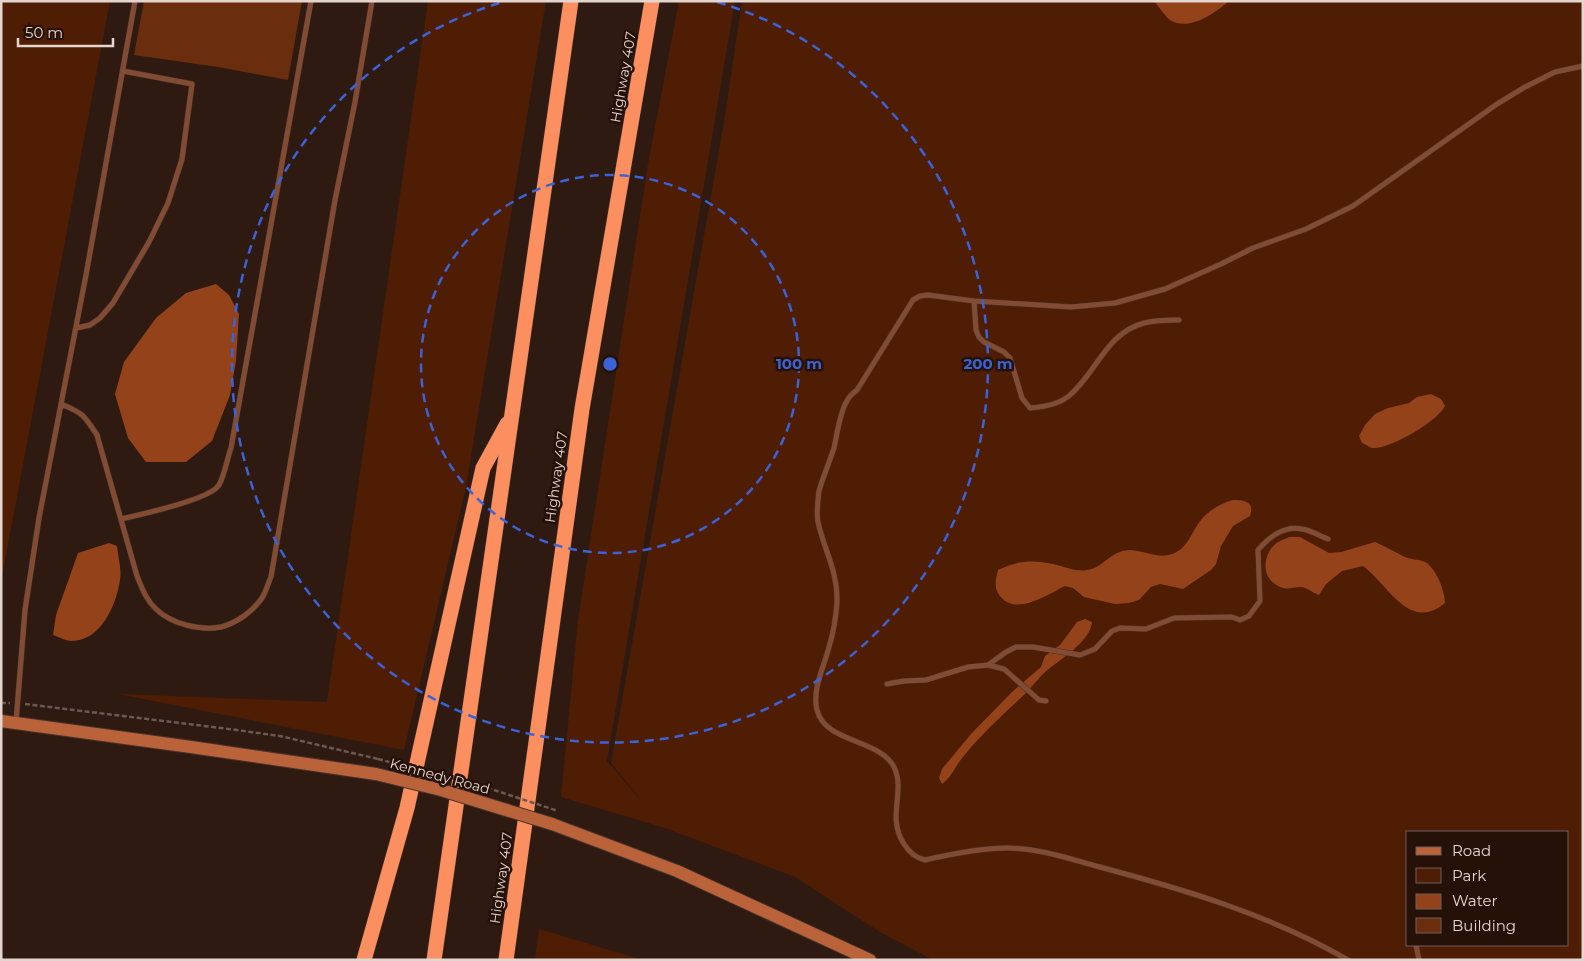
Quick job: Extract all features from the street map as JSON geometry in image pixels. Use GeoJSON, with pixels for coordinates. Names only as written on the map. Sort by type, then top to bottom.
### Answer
{"type":"FeatureCollection","features":[{"type":"Feature","properties":{"kind":"highway"},"geometry":{"type":"LineString","coordinates":[[434,960],[571,1]]}},
{"type":"Feature","properties":{"kind":"highway","name":"Highway 407"},"geometry":{"type":"LineString","coordinates":[[506,960],[582,409],[652,1]]}},
{"type":"Feature","properties":{"kind":"highway"},"geometry":{"type":"LineString","coordinates":[[364,960],[407,808],[483,468],[512,414]]}},
{"type":"Feature","properties":{"kind":"main road","name":"Kennedy Road"},"geometry":{"type":"LineString","coordinates":[[1,721],[191,746],[376,774],[441,790],[552,824],[677,871],[870,960]]}},
{"type":"Feature","properties":{"kind":"main road","name":"Kennedy Road"},"geometry":{"type":"LineString","coordinates":[[846,949],[862,960]]}},
{"type":"Feature","properties":{"kind":"lane"},"geometry":{"type":"LineString","coordinates":[[16,723],[25,610],[37,528],[76,328],[135,1]]}},
{"type":"Feature","properties":{"kind":"lane"},"geometry":{"type":"LineString","coordinates":[[121,519],[206,495],[219,486],[231,448],[311,1]]}},
{"type":"Feature","properties":{"kind":"lane"},"geometry":{"type":"LineString","coordinates":[[61,404],[79,411],[97,436],[137,576],[145,596],[157,610],[169,618],[186,625],[204,627],[221,627],[236,621],[249,612],[262,598],[271,577],[335,200],[355,102],[372,1]]}},
{"type":"Feature","properties":{"kind":"lane"},"geometry":{"type":"LineString","coordinates":[[1348,960],[1316,941],[1255,915],[1178,890],[1039,851],[1006,848],[968,852],[924,860],[917,858],[906,847],[896,826],[895,814],[898,784],[891,763],[873,749],[851,740],[828,726],[820,716],[817,708],[818,683],[830,646],[837,603],[833,568],[818,520],[819,492],[846,402],[861,383],[913,300],[928,294],[974,301],[1071,307],[1115,303],[1164,289],[1253,248],[1306,229],[1354,206],[1497,104],[1555,72],[1583,66]]}},
{"type":"Feature","properties":{"kind":"lane"},"geometry":{"type":"LineString","coordinates":[[76,328],[90,324],[100,318],[120,291],[149,242],[168,203],[182,159],[192,84],[123,71]]}},
{"type":"Feature","properties":{"kind":"lane"},"geometry":{"type":"LineString","coordinates":[[974,301],[976,330],[979,337],[984,342],[1004,352],[1010,358],[1022,398],[1030,408],[1045,407],[1069,396],[1085,379],[1110,344],[1128,330],[1144,323],[1179,320]]}},
{"type":"Feature","properties":{"kind":"lane"},"geometry":{"type":"LineString","coordinates":[[988,665],[1006,652],[1016,648],[1033,647],[1080,655],[1095,649],[1112,631],[1120,628],[1146,629],[1174,618],[1232,617],[1240,620],[1249,616],[1260,601],[1258,550],[1264,542],[1273,535],[1293,528],[1302,528],[1328,539]]}},
{"type":"Feature","properties":{"kind":"lane"},"geometry":{"type":"LineString","coordinates":[[887,684],[926,680],[968,667],[988,665],[1004,669],[1039,700],[1046,701]]}},
{"type":"Feature","properties":{"kind":"lane"},"geometry":{"type":"LineString","coordinates":[[1416,946],[1419,960]]}},
{"type":"Feature","properties":{"kind":"path"},"geometry":{"type":"LineString","coordinates":[[1,703],[18,703],[263,734],[378,759],[488,788],[558,811]]}},
{"type":"Feature","properties":{"kind":"green space"},"geometry":{"type":"Polygon","coordinates":[[[1,1],[110,1],[1,582],[1,1]]]}},
{"type":"Feature","properties":{"kind":"green space"},"geometry":{"type":"Polygon","coordinates":[[[428,1],[546,1],[466,487],[404,750],[118,694],[327,702],[428,1]]]}},
{"type":"Feature","properties":{"kind":"green space"},"geometry":{"type":"Polygon","coordinates":[[[679,1],[735,1],[607,761],[646,806],[611,763],[724,122],[742,1],[1583,1],[1583,960],[933,960],[880,932],[795,877],[665,828],[561,797],[578,620],[648,164],[679,1]]]}},
{"type":"Feature","properties":{"kind":"green space"},"geometry":{"type":"Polygon","coordinates":[[[539,929],[643,960],[535,960],[539,929]]]}},
{"type":"Feature","properties":{"kind":"water"},"geometry":{"type":"Polygon","coordinates":[[[1154,1],[1229,1],[1217,11],[1201,20],[1185,24],[1170,20],[1154,1]]]}},
{"type":"Feature","properties":{"kind":"water"},"geometry":{"type":"Polygon","coordinates":[[[216,284],[229,295],[239,314],[236,361],[230,395],[212,441],[186,462],[146,462],[128,438],[115,394],[124,362],[156,318],[186,293],[216,284]]]}},
{"type":"Feature","properties":{"kind":"water"},"geometry":{"type":"Polygon","coordinates":[[[1431,394],[1441,399],[1445,406],[1433,419],[1401,440],[1390,444],[1372,448],[1362,443],[1359,436],[1365,425],[1375,414],[1388,408],[1409,403],[1417,397],[1431,394]]]}},
{"type":"Feature","properties":{"kind":"water"},"geometry":{"type":"Polygon","coordinates":[[[1233,500],[1248,503],[1251,508],[1250,516],[1233,526],[1221,546],[1216,564],[1211,570],[1183,589],[1160,584],[1151,587],[1139,600],[1115,604],[1084,597],[1073,588],[1065,586],[1040,599],[1021,604],[1012,604],[1004,600],[996,588],[998,570],[1021,562],[1044,563],[1074,570],[1084,570],[1093,569],[1112,556],[1124,551],[1131,550],[1162,556],[1172,554],[1186,544],[1207,514],[1219,505],[1233,500]]]}},
{"type":"Feature","properties":{"kind":"water"},"geometry":{"type":"Polygon","coordinates":[[[1289,537],[1300,537],[1329,553],[1341,552],[1375,542],[1406,557],[1425,562],[1433,569],[1439,580],[1445,603],[1432,611],[1421,612],[1410,609],[1390,594],[1363,566],[1342,571],[1326,584],[1319,595],[1303,587],[1285,588],[1279,586],[1270,580],[1267,574],[1267,557],[1273,546],[1289,537]]]}},
{"type":"Feature","properties":{"kind":"water"},"geometry":{"type":"Polygon","coordinates":[[[109,543],[117,546],[120,568],[118,590],[111,611],[99,629],[82,639],[69,641],[53,635],[56,615],[78,553],[109,543]]]}},
{"type":"Feature","properties":{"kind":"water"},"geometry":{"type":"Polygon","coordinates":[[[1085,619],[1092,622],[1090,630],[1080,644],[1043,674],[986,731],[942,784],[939,778],[942,769],[971,734],[1012,692],[1041,667],[1045,656],[1060,645],[1077,622],[1085,619]]]}},
{"type":"Feature","properties":{"kind":"building"},"geometry":{"type":"Polygon","coordinates":[[[144,1],[302,1],[288,80],[218,67],[134,55],[144,1]]]}}]}
